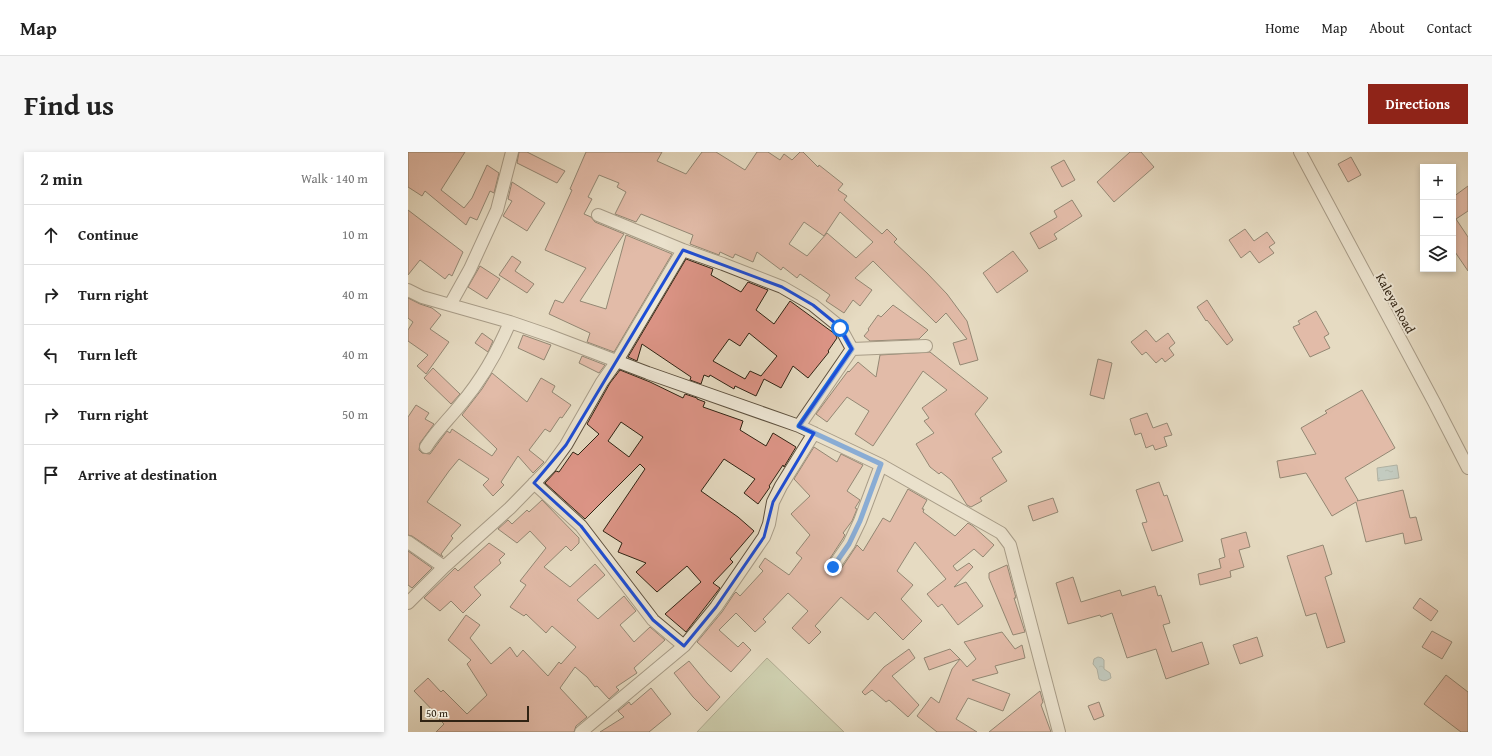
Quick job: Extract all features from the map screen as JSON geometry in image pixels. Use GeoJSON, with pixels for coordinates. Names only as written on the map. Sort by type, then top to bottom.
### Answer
{"type":"FeatureCollection","features":[{"type":"Feature","properties":{"kind":"street"},"geometry":{"type":"LineString","coordinates":[[450,305],[470,269],[497,210],[512,152]]}},
{"type":"Feature","properties":{"kind":"street","name":"Kaleya Road"},"geometry":{"type":"LineString","coordinates":[[1300,152],[1468,468]]}},
{"type":"Feature","properties":{"kind":"street"},"geometry":{"type":"LineString","coordinates":[[598,215],[683,250],[782,287],[813,305],[840,328],[852,349]]}},
{"type":"Feature","properties":{"kind":"street"},"geometry":{"type":"LineString","coordinates":[[408,603],[444,567],[510,508],[550,467],[566,445],[602,382],[617,361],[683,250]]}},
{"type":"Feature","properties":{"kind":"street"},"geometry":{"type":"LineString","coordinates":[[408,290],[422,297],[510,322],[799,426],[881,464],[1001,533],[1010,545],[1059,732]]}},
{"type":"Feature","properties":{"kind":"street"},"geometry":{"type":"LineString","coordinates":[[426,446],[437,430],[461,405],[482,377],[498,350],[510,322]]}},
{"type":"Feature","properties":{"kind":"street"},"geometry":{"type":"LineString","coordinates":[[852,349],[926,346]]}},
{"type":"Feature","properties":{"kind":"street"},"geometry":{"type":"LineString","coordinates":[[799,426],[852,349]]}},
{"type":"Feature","properties":{"kind":"street"},"geometry":{"type":"LineString","coordinates":[[581,732],[684,646],[716,607],[764,537],[769,524],[775,497],[814,433]]}},
{"type":"Feature","properties":{"kind":"street"},"geometry":{"type":"LineString","coordinates":[[833,567],[849,544],[860,521],[881,464]]}},
{"type":"Feature","properties":{"kind":"street"},"geometry":{"type":"LineString","coordinates":[[534,483],[581,526],[653,620],[684,646]]}},
{"type":"Feature","properties":{"kind":"street"},"geometry":{"type":"LineString","coordinates":[[408,542],[444,567]]}},
{"type":"Feature","properties":{"kind":"highlighted area"},"geometry":{"type":"Polygon","coordinates":[[[683,250],[782,287],[813,305],[840,327],[852,349],[799,426],[814,433],[773,502],[764,537],[716,607],[684,646],[653,620],[581,526],[534,483],[566,445],[683,250]]]}},
{"type":"Feature","properties":{"kind":"green space"},"geometry":{"type":"Polygon","coordinates":[[[767,658],[844,732],[697,732],[767,658]]]}},
{"type":"Feature","properties":{"kind":"water"},"geometry":{"type":"Polygon","coordinates":[[[1397,465],[1399,478],[1378,481],[1377,468],[1397,465]]]}},
{"type":"Feature","properties":{"kind":"water"},"geometry":{"type":"Polygon","coordinates":[[[1098,657],[1104,660],[1104,669],[1110,673],[1111,678],[1102,681],[1099,679],[1097,669],[1093,664],[1094,659],[1098,657]]]}},
{"type":"Feature","properties":{"kind":"building"},"geometry":{"type":"Polygon","coordinates":[[[408,152],[465,152],[441,190],[464,208],[472,198],[487,165],[499,173],[494,193],[490,191],[477,220],[470,217],[466,225],[425,191],[422,196],[408,187],[408,152]]]}},
{"type":"Feature","properties":{"kind":"building"},"geometry":{"type":"Polygon","coordinates":[[[519,152],[527,152],[565,171],[557,183],[517,163],[519,152]]]}},
{"type":"Feature","properties":{"kind":"building"},"geometry":{"type":"Polygon","coordinates":[[[586,152],[662,152],[657,161],[686,174],[702,152],[716,152],[745,170],[757,152],[768,152],[780,160],[784,154],[792,160],[800,152],[803,152],[818,167],[819,165],[843,184],[838,190],[847,196],[844,200],[882,234],[887,229],[897,239],[894,242],[947,294],[967,321],[978,360],[960,365],[953,343],[967,339],[946,313],[936,323],[873,261],[855,278],[872,290],[860,306],[853,300],[844,313],[826,301],[830,295],[800,274],[797,278],[783,267],[781,270],[757,252],[753,262],[735,254],[733,258],[720,252],[719,255],[690,244],[693,235],[641,214],[636,222],[615,214],[626,192],[617,187],[619,183],[599,175],[588,197],[592,199],[584,214],[591,217],[595,222],[624,234],[580,301],[606,309],[626,235],[672,254],[614,352],[587,342],[590,333],[549,314],[555,300],[563,303],[586,268],[545,250],[572,190],[570,189],[586,152]],[[840,212],[824,236],[804,222],[789,244],[807,256],[827,233],[856,258],[873,242],[840,212]]]}},
{"type":"Feature","properties":{"kind":"building"},"geometry":{"type":"Polygon","coordinates":[[[1130,152],[1141,152],[1154,167],[1114,202],[1097,182],[1130,152]]]}},
{"type":"Feature","properties":{"kind":"building"},"geometry":{"type":"Polygon","coordinates":[[[1351,157],[1361,175],[1348,182],[1338,164],[1351,157]]]}},
{"type":"Feature","properties":{"kind":"building"},"geometry":{"type":"Polygon","coordinates":[[[1064,160],[1075,180],[1062,187],[1051,167],[1064,160]]]}},
{"type":"Feature","properties":{"kind":"building"},"geometry":{"type":"Polygon","coordinates":[[[512,182],[545,203],[527,231],[503,216],[512,201],[508,199],[512,182]]]}},
{"type":"Feature","properties":{"kind":"building"},"geometry":{"type":"Polygon","coordinates":[[[1468,186],[1468,211],[1456,219],[1456,200],[1456,195],[1468,186]]]}},
{"type":"Feature","properties":{"kind":"building"},"geometry":{"type":"Polygon","coordinates":[[[1072,200],[1082,216],[1054,234],[1057,239],[1039,249],[1030,233],[1057,217],[1054,211],[1072,200]]]}},
{"type":"Feature","properties":{"kind":"building"},"geometry":{"type":"Polygon","coordinates":[[[408,210],[463,252],[452,276],[449,274],[445,279],[420,260],[408,275],[408,210]]]}},
{"type":"Feature","properties":{"kind":"building"},"geometry":{"type":"Polygon","coordinates":[[[1456,219],[1468,237],[1468,271],[1456,253],[1456,219]]]}},
{"type":"Feature","properties":{"kind":"building"},"geometry":{"type":"Polygon","coordinates":[[[1245,229],[1254,241],[1267,232],[1275,243],[1269,247],[1274,253],[1259,263],[1250,251],[1241,258],[1229,240],[1245,229]]]}},
{"type":"Feature","properties":{"kind":"building"},"geometry":{"type":"Polygon","coordinates":[[[1013,251],[1028,271],[997,293],[983,273],[1013,251]]]}},
{"type":"Feature","properties":{"kind":"building"},"geometry":{"type":"Polygon","coordinates":[[[512,256],[521,262],[515,271],[534,284],[527,293],[499,275],[512,256]]]}},
{"type":"Feature","properties":{"kind":"building"},"geometry":{"type":"Polygon","coordinates":[[[686,259],[713,269],[711,275],[741,292],[748,282],[768,290],[756,310],[774,324],[790,301],[835,334],[837,338],[828,351],[829,352],[808,378],[793,366],[781,388],[764,379],[756,396],[735,386],[734,389],[710,375],[709,377],[704,375],[701,384],[690,380],[691,377],[642,344],[637,361],[628,357],[686,259]],[[749,333],[740,346],[729,339],[713,361],[745,379],[750,371],[761,376],[777,356],[749,333]]]}},
{"type":"Feature","properties":{"kind":"building"},"geometry":{"type":"Polygon","coordinates":[[[480,266],[500,279],[487,299],[468,287],[480,266]]]}},
{"type":"Feature","properties":{"kind":"building"},"geometry":{"type":"Polygon","coordinates":[[[408,298],[432,308],[441,315],[430,329],[449,342],[426,374],[417,366],[428,355],[408,341],[408,330],[413,322],[408,318],[408,298]]]}},
{"type":"Feature","properties":{"kind":"building"},"geometry":{"type":"Polygon","coordinates":[[[1207,300],[1233,340],[1227,345],[1207,320],[1206,321],[1197,307],[1207,300]]]}},
{"type":"Feature","properties":{"kind":"building"},"geometry":{"type":"Polygon","coordinates":[[[893,305],[928,330],[919,339],[870,341],[864,336],[869,330],[868,329],[878,315],[881,317],[893,305]]]}},
{"type":"Feature","properties":{"kind":"building"},"geometry":{"type":"Polygon","coordinates":[[[1316,311],[1329,334],[1324,337],[1330,348],[1310,357],[1293,327],[1300,324],[1298,321],[1316,311]]]}},
{"type":"Feature","properties":{"kind":"building"},"geometry":{"type":"Polygon","coordinates":[[[1146,330],[1156,342],[1168,333],[1175,343],[1169,348],[1174,355],[1165,362],[1162,358],[1156,363],[1146,352],[1142,355],[1131,342],[1146,330]]]}},
{"type":"Feature","properties":{"kind":"building"},"geometry":{"type":"Polygon","coordinates":[[[482,333],[493,341],[488,352],[475,343],[482,333]]]}},
{"type":"Feature","properties":{"kind":"building"},"geometry":{"type":"Polygon","coordinates":[[[523,335],[551,345],[544,360],[518,348],[523,335]]]}},
{"type":"Feature","properties":{"kind":"building"},"geometry":{"type":"Polygon","coordinates":[[[930,352],[988,398],[975,414],[1002,452],[992,458],[1007,481],[980,498],[982,501],[971,507],[967,505],[951,480],[941,472],[939,474],[930,467],[916,444],[934,433],[924,421],[929,418],[922,408],[947,390],[923,371],[873,446],[855,434],[869,411],[847,397],[827,422],[816,414],[848,371],[849,372],[858,362],[876,377],[880,355],[930,352]]]}},
{"type":"Feature","properties":{"kind":"building"},"geometry":{"type":"Polygon","coordinates":[[[582,356],[605,365],[599,373],[579,363],[582,356]]]}},
{"type":"Feature","properties":{"kind":"building"},"geometry":{"type":"Polygon","coordinates":[[[1098,359],[1112,363],[1104,399],[1090,395],[1098,359]]]}},
{"type":"Feature","properties":{"kind":"building"},"geometry":{"type":"Polygon","coordinates":[[[433,368],[460,394],[451,404],[424,378],[433,368]]]}},
{"type":"Feature","properties":{"kind":"building"},"geometry":{"type":"Polygon","coordinates":[[[620,370],[650,382],[683,398],[685,394],[697,398],[705,402],[703,407],[743,421],[740,430],[766,446],[773,433],[796,447],[758,504],[744,493],[755,479],[724,459],[701,491],[738,517],[754,531],[730,559],[733,562],[713,583],[720,588],[686,632],[665,614],[701,582],[687,566],[657,592],[636,572],[646,563],[618,552],[622,543],[603,531],[645,469],[640,464],[585,519],[545,483],[556,471],[559,472],[573,452],[578,455],[599,434],[587,424],[610,383],[620,370]],[[621,422],[608,441],[629,457],[643,437],[621,422]]]}},
{"type":"Feature","properties":{"kind":"building"},"geometry":{"type":"Polygon","coordinates":[[[492,373],[527,402],[541,378],[555,386],[552,392],[571,405],[562,418],[560,417],[550,432],[545,429],[529,450],[544,462],[533,473],[518,456],[501,482],[504,485],[493,496],[483,485],[489,479],[459,459],[427,502],[461,525],[451,536],[453,538],[441,554],[443,557],[412,536],[408,535],[408,417],[416,405],[429,413],[425,419],[434,424],[420,443],[419,450],[422,453],[430,454],[447,431],[450,433],[452,429],[492,456],[497,449],[462,415],[492,373]]]}},
{"type":"Feature","properties":{"kind":"building"},"geometry":{"type":"Polygon","coordinates":[[[1362,390],[1395,448],[1345,478],[1358,500],[1357,501],[1403,490],[1410,518],[1416,517],[1422,540],[1405,544],[1403,533],[1366,542],[1356,502],[1332,516],[1306,473],[1280,478],[1277,461],[1316,454],[1301,428],[1327,413],[1325,411],[1362,390]]]}},
{"type":"Feature","properties":{"kind":"building"},"geometry":{"type":"Polygon","coordinates":[[[1147,413],[1153,428],[1167,423],[1172,435],[1164,437],[1167,446],[1155,450],[1153,445],[1146,448],[1141,433],[1135,435],[1130,419],[1147,413]]]}},
{"type":"Feature","properties":{"kind":"building"},"geometry":{"type":"Polygon","coordinates":[[[814,447],[837,462],[841,454],[863,465],[847,491],[860,500],[855,508],[857,509],[852,521],[843,533],[845,535],[827,563],[826,570],[828,573],[833,574],[839,572],[857,545],[863,551],[883,518],[890,522],[908,489],[927,500],[922,509],[924,509],[923,512],[955,536],[968,523],[994,545],[983,557],[974,549],[953,566],[957,571],[969,563],[973,567],[954,587],[966,582],[983,606],[958,625],[942,604],[938,607],[927,594],[946,579],[915,542],[897,571],[913,585],[901,599],[922,621],[903,640],[875,612],[868,620],[841,597],[815,626],[821,632],[809,644],[792,628],[808,611],[788,593],[763,619],[766,622],[755,632],[736,613],[719,630],[738,647],[743,642],[751,650],[731,672],[697,642],[722,612],[734,594],[736,592],[740,596],[763,571],[759,567],[765,558],[789,575],[802,558],[796,553],[810,535],[791,514],[810,496],[794,479],[814,447]]]}},
{"type":"Feature","properties":{"kind":"building"},"geometry":{"type":"Polygon","coordinates":[[[1159,482],[1164,496],[1167,495],[1183,541],[1152,551],[1142,523],[1147,522],[1136,490],[1159,482]]]}},
{"type":"Feature","properties":{"kind":"building"},"geometry":{"type":"Polygon","coordinates":[[[1053,498],[1058,512],[1033,521],[1028,506],[1053,498]]]}},
{"type":"Feature","properties":{"kind":"building"},"geometry":{"type":"Polygon","coordinates":[[[542,500],[579,538],[579,543],[571,551],[566,546],[544,567],[570,587],[595,564],[605,575],[577,600],[598,619],[624,596],[636,611],[620,625],[634,642],[650,627],[665,640],[634,668],[637,673],[616,687],[619,690],[609,699],[597,686],[595,687],[587,677],[575,667],[560,688],[587,717],[576,726],[574,732],[436,732],[444,724],[414,691],[428,678],[441,692],[443,690],[467,714],[487,695],[467,664],[471,660],[448,640],[466,615],[480,625],[470,638],[491,664],[510,647],[517,657],[523,650],[548,676],[559,662],[561,664],[576,647],[552,626],[546,633],[526,614],[524,616],[510,607],[526,585],[520,581],[546,548],[530,531],[517,543],[498,529],[508,520],[512,524],[527,510],[529,512],[542,500]]]}},
{"type":"Feature","properties":{"kind":"building"},"geometry":{"type":"Polygon","coordinates":[[[1246,532],[1250,547],[1239,550],[1244,567],[1230,571],[1231,577],[1200,585],[1198,574],[1221,568],[1219,559],[1225,557],[1221,539],[1246,532]]]}},
{"type":"Feature","properties":{"kind":"building"},"geometry":{"type":"Polygon","coordinates":[[[489,543],[505,554],[499,560],[501,563],[474,587],[481,595],[463,613],[451,601],[440,611],[424,598],[455,568],[458,571],[489,543]]]}},
{"type":"Feature","properties":{"kind":"building"},"geometry":{"type":"Polygon","coordinates":[[[1323,545],[1332,574],[1325,577],[1345,642],[1327,648],[1316,613],[1306,616],[1287,556],[1323,545]]]}},
{"type":"Feature","properties":{"kind":"building"},"geometry":{"type":"Polygon","coordinates":[[[408,551],[432,568],[412,588],[408,585],[408,551]]]}},
{"type":"Feature","properties":{"kind":"building"},"geometry":{"type":"Polygon","coordinates":[[[1007,565],[1016,598],[1014,598],[1025,632],[1013,635],[989,578],[989,573],[1007,565]]]}},
{"type":"Feature","properties":{"kind":"building"},"geometry":{"type":"Polygon","coordinates":[[[1073,577],[1081,602],[1120,590],[1122,596],[1155,586],[1158,596],[1161,595],[1170,623],[1163,625],[1172,652],[1202,642],[1209,664],[1166,679],[1156,649],[1127,658],[1112,613],[1101,617],[1100,615],[1068,624],[1056,583],[1073,577]]]}},
{"type":"Feature","properties":{"kind":"building"},"geometry":{"type":"Polygon","coordinates":[[[1420,598],[1438,611],[1431,621],[1413,608],[1420,598]]]}},
{"type":"Feature","properties":{"kind":"building"},"geometry":{"type":"Polygon","coordinates":[[[1432,631],[1452,642],[1442,659],[1422,647],[1432,631]]]}},
{"type":"Feature","properties":{"kind":"building"},"geometry":{"type":"Polygon","coordinates":[[[1002,632],[1015,649],[1022,645],[1025,658],[995,666],[998,673],[972,680],[1010,694],[1003,711],[968,698],[956,719],[977,732],[937,732],[917,716],[931,697],[939,703],[952,669],[960,659],[967,667],[976,659],[964,642],[1002,632]]]}},
{"type":"Feature","properties":{"kind":"building"},"geometry":{"type":"Polygon","coordinates":[[[1257,637],[1263,656],[1240,664],[1233,645],[1257,637]]]}},
{"type":"Feature","properties":{"kind":"building"},"geometry":{"type":"Polygon","coordinates":[[[909,649],[915,658],[892,676],[919,705],[908,717],[889,700],[886,702],[872,690],[865,695],[862,692],[884,667],[909,649]]]}},
{"type":"Feature","properties":{"kind":"building"},"geometry":{"type":"Polygon","coordinates":[[[950,649],[960,659],[929,670],[924,658],[950,649]]]}},
{"type":"Feature","properties":{"kind":"building"},"geometry":{"type":"Polygon","coordinates":[[[689,661],[720,697],[707,711],[693,697],[674,673],[689,661]]]}},
{"type":"Feature","properties":{"kind":"building"},"geometry":{"type":"Polygon","coordinates":[[[1446,675],[1468,692],[1468,732],[1461,732],[1424,704],[1446,675]]]}},
{"type":"Feature","properties":{"kind":"building"},"geometry":{"type":"Polygon","coordinates":[[[651,688],[671,714],[649,732],[600,732],[624,717],[618,711],[629,702],[631,705],[651,688]]]}},
{"type":"Feature","properties":{"kind":"building"},"geometry":{"type":"Polygon","coordinates":[[[1040,691],[1043,702],[1041,705],[1051,732],[989,732],[1040,691]]]}},
{"type":"Feature","properties":{"kind":"building"},"geometry":{"type":"Polygon","coordinates":[[[1099,702],[1104,716],[1094,720],[1088,706],[1099,702]]]}},
{"type":"Feature","properties":{"kind":"route"},"geometry":{"type":"LineString","coordinates":[[833,567],[849,544],[860,521],[881,464],[799,426],[852,349],[840,328]]}}]}
